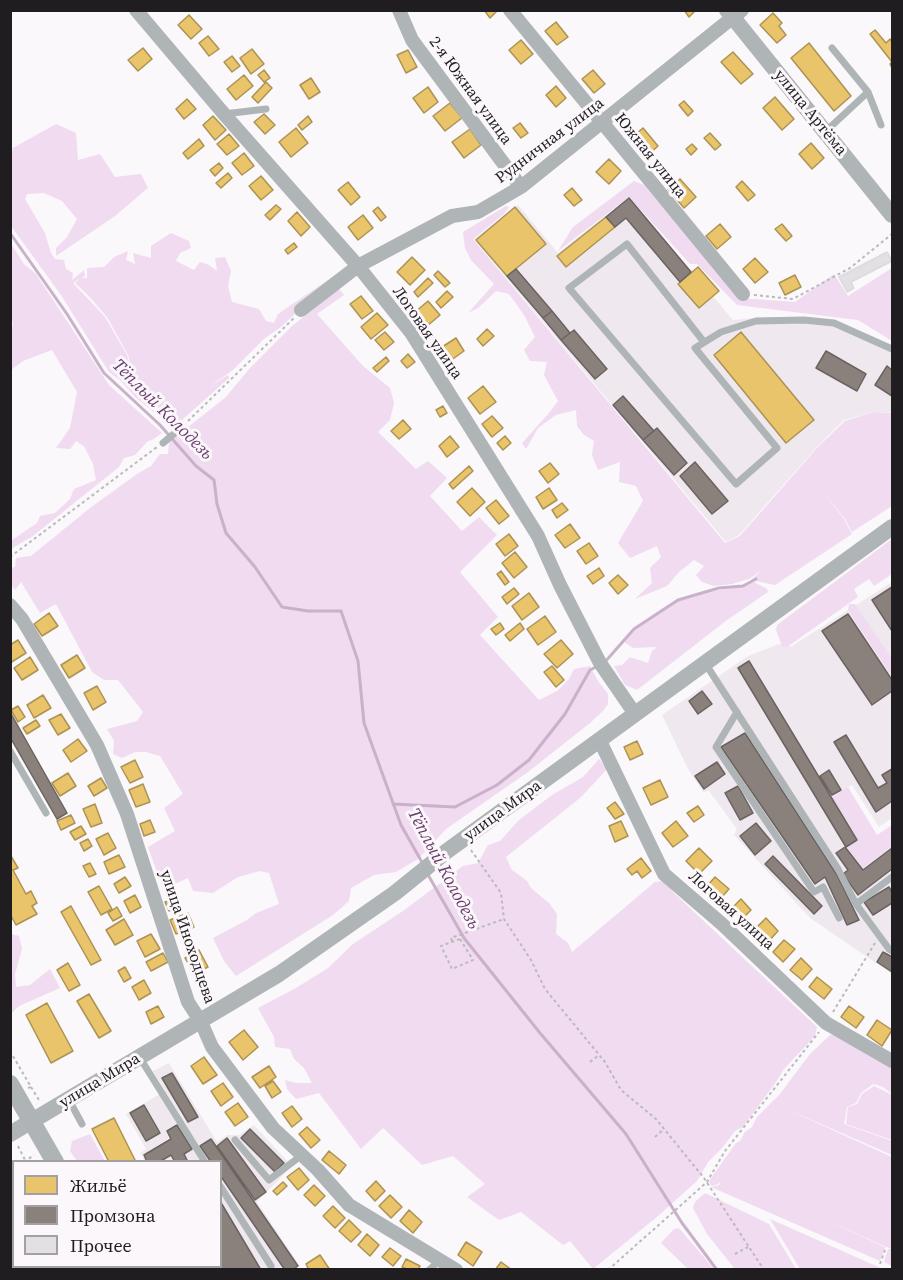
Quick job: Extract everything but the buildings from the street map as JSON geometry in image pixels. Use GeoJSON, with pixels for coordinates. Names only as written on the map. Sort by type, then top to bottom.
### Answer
{"type":"FeatureCollection","features":[{"type":"Feature","properties":{"kind":"main road"},"geometry":{"type":"LineString","coordinates":[[10,1084],[54,1160]]}},
{"type":"Feature","properties":{"kind":"street","name":"Логовая улица"},"geometry":{"type":"LineString","coordinates":[[136,10],[358,266],[412,334],[538,536],[600,663],[635,714]]}},
{"type":"Feature","properties":{"kind":"street","name":"2-я Южная улица"},"geometry":{"type":"LineString","coordinates":[[399,10],[412,40],[521,188]]}},
{"type":"Feature","properties":{"kind":"street","name":"Южная улица"},"geometry":{"type":"LineString","coordinates":[[510,10],[743,294]]}},
{"type":"Feature","properties":{"kind":"street","name":"Рудничная улица"},"geometry":{"type":"LineString","coordinates":[[301,310],[358,266],[452,216],[478,212],[521,188],[734,13]]}},
{"type":"Feature","properties":{"kind":"street","name":"улица Артёма"},"geometry":{"type":"LineString","coordinates":[[734,13],[888,210],[892,225]]}},
{"type":"Feature","properties":{"kind":"street","name":"улица Мира"},"geometry":{"type":"LineString","coordinates":[[10,1134],[279,974],[395,893],[453,847],[892,528]]}},
{"type":"Feature","properties":{"kind":"street","name":"улица Иноходцева"},"geometry":{"type":"LineString","coordinates":[[10,605],[22,619],[97,745],[127,814],[188,1002],[201,1022],[212,1047],[273,1128],[349,1205],[456,1269]]}},
{"type":"Feature","properties":{"kind":"street","name":"Логовая улица"},"geometry":{"type":"LineString","coordinates":[[600,741],[664,874],[722,924],[826,1023],[892,1061]]}},
{"type":"Feature","properties":{"kind":"lane"},"geometry":{"type":"LineString","coordinates":[[832,48],[868,92],[881,125]]}},
{"type":"Feature","properties":{"kind":"lane"},"geometry":{"type":"LineString","coordinates":[[825,132],[868,92]]}},
{"type":"Feature","properties":{"kind":"lane"},"geometry":{"type":"LineString","coordinates":[[224,114],[266,109]]}},
{"type":"Feature","properties":{"kind":"lane"},"geometry":{"type":"LineString","coordinates":[[704,342],[627,244],[569,288],[736,484],[777,448],[695,348],[721,332],[756,321],[804,320],[834,323],[892,350]]}},
{"type":"Feature","properties":{"kind":"lane"},"geometry":{"type":"LineString","coordinates":[[164,443],[182,427]]}},
{"type":"Feature","properties":{"kind":"lane"},"geometry":{"type":"LineString","coordinates":[[705,663],[838,869],[856,904],[892,951]]}},
{"type":"Feature","properties":{"kind":"lane"},"geometry":{"type":"LineString","coordinates":[[737,712],[716,747],[814,892],[823,887],[839,918]]}},
{"type":"Feature","properties":{"kind":"lane"},"geometry":{"type":"LineString","coordinates":[[10,751],[46,813]]}},
{"type":"Feature","properties":{"kind":"lane"},"geometry":{"type":"LineString","coordinates":[[856,904],[892,877]]}},
{"type":"Feature","properties":{"kind":"lane"},"geometry":{"type":"LineString","coordinates":[[140,1058],[204,1160]]}},
{"type":"Feature","properties":{"kind":"lane"},"geometry":{"type":"LineString","coordinates":[[69,1100],[82,1124]]}},
{"type":"Feature","properties":{"kind":"lane"},"geometry":{"type":"LineString","coordinates":[[235,1140],[269,1180],[302,1155]]}},
{"type":"Feature","properties":{"kind":"lane"},"geometry":{"type":"LineString","coordinates":[[222,1189],[271,1266]]}},
{"type":"Feature","properties":{"kind":"lane"},"geometry":{"type":"LineString","coordinates":[[429,1269],[440,1260]]}},
{"type":"Feature","properties":{"kind":"path"},"geometry":{"type":"LineString","coordinates":[[743,294],[792,299],[850,268],[892,234]]}},
{"type":"Feature","properties":{"kind":"path"},"geometry":{"type":"LineString","coordinates":[[182,427],[301,310]]}},
{"type":"Feature","properties":{"kind":"path"},"geometry":{"type":"LineString","coordinates":[[10,557],[164,443]]}},
{"type":"Feature","properties":{"kind":"path"},"geometry":{"type":"LineString","coordinates":[[453,847],[472,850],[501,893],[504,919],[531,960],[545,989],[599,1055],[621,1090],[656,1119],[707,1182],[764,1269]]}},
{"type":"Feature","properties":{"kind":"path"},"geometry":{"type":"LineString","coordinates":[[452,942],[451,938],[504,919]]}},
{"type":"Feature","properties":{"kind":"path"},"geometry":{"type":"LineString","coordinates":[[608,1269],[707,1182],[725,1151],[826,1023],[862,967],[879,935]]}},
{"type":"Feature","properties":{"kind":"path"},"geometry":{"type":"LineString","coordinates":[[460,939],[472,960],[452,969],[441,946],[452,942],[460,939]]}},
{"type":"Feature","properties":{"kind":"path"},"geometry":{"type":"LineString","coordinates":[[590,1062],[599,1055]]}},
{"type":"Feature","properties":{"kind":"path"},"geometry":{"type":"LineString","coordinates":[[655,1137],[664,1129]]}},
{"type":"Feature","properties":{"kind":"path"},"geometry":{"type":"LineString","coordinates":[[735,1254],[749,1246]]}},
{"type":"Feature","properties":{"kind":"path"},"geometry":{"type":"LineString","coordinates":[[880,1264],[886,1247]]}},
{"type":"Feature","properties":{"kind":"shaded area"},"geometry":{"type":"Polygon","coordinates":[[[56,124],[76,133],[78,160],[100,154],[115,177],[141,174],[148,188],[115,216],[56,256],[56,248],[67,237],[77,219],[62,201],[44,193],[27,194],[25,199],[45,233],[51,253],[55,259],[64,260],[66,269],[73,273],[72,280],[84,270],[85,276],[82,278],[87,278],[87,268],[104,267],[114,257],[128,251],[126,260],[135,264],[133,253],[151,258],[151,246],[171,233],[189,241],[191,248],[180,253],[176,261],[194,270],[200,262],[217,271],[215,258],[225,257],[231,271],[228,286],[232,302],[259,309],[266,321],[274,323],[278,314],[338,273],[233,370],[209,387],[228,375],[229,378],[173,428],[109,372],[61,295],[11,226],[13,148],[56,124]],[[80,278],[73,283],[105,317],[127,355],[133,374],[128,355],[107,317],[75,283],[80,278]]]}},
{"type":"Feature","properties":{"kind":"shaded area"},"geometry":{"type":"Polygon","coordinates":[[[634,181],[644,185],[740,298],[795,302],[834,274],[848,296],[892,268],[892,341],[858,320],[737,305],[697,264],[690,264],[629,197],[558,251],[573,227],[634,181]]]}},
{"type":"Feature","properties":{"kind":"shaded area"},"geometry":{"type":"Polygon","coordinates":[[[629,197],[733,320],[802,317],[835,320],[892,353],[892,412],[874,412],[844,420],[739,535],[726,542],[474,239],[518,205],[558,253],[629,197]]]}},
{"type":"Feature","properties":{"kind":"shaded area"},"geometry":{"type":"Polygon","coordinates":[[[506,206],[509,207],[504,214],[473,239],[725,543],[740,536],[817,448],[845,421],[874,412],[892,413],[892,506],[852,532],[845,519],[821,489],[844,519],[852,534],[775,585],[751,580],[762,570],[749,579],[714,586],[702,582],[696,575],[704,566],[694,560],[667,586],[635,599],[652,583],[650,568],[661,557],[657,546],[630,558],[618,543],[643,501],[636,486],[619,482],[620,462],[598,470],[592,455],[594,441],[584,435],[577,426],[576,410],[556,415],[538,428],[526,449],[522,443],[558,401],[544,375],[547,362],[530,361],[524,350],[535,337],[524,315],[509,294],[496,291],[478,308],[468,313],[494,284],[471,260],[465,248],[463,232],[506,206]]]}},
{"type":"Feature","properties":{"kind":"shaded area"},"geometry":{"type":"Polygon","coordinates":[[[10,242],[24,264],[36,274],[109,385],[162,433],[148,441],[135,455],[124,458],[119,467],[33,536],[11,549],[12,540],[37,523],[40,516],[55,513],[70,499],[74,489],[96,480],[93,464],[84,446],[76,441],[70,449],[56,448],[70,428],[77,392],[52,350],[23,361],[11,370],[13,325],[10,309],[10,242]]]}},
{"type":"Feature","properties":{"kind":"shaded area"},"geometry":{"type":"Polygon","coordinates":[[[339,289],[344,295],[317,314],[363,366],[390,388],[394,403],[390,420],[378,432],[416,469],[428,461],[447,478],[430,496],[462,531],[479,517],[497,535],[460,572],[498,617],[480,635],[539,700],[557,691],[569,679],[574,669],[590,666],[608,694],[608,704],[590,723],[528,772],[446,829],[418,859],[396,872],[374,875],[351,888],[349,901],[333,915],[236,976],[224,961],[213,938],[256,913],[279,904],[269,873],[260,871],[238,877],[213,893],[193,891],[188,878],[163,889],[148,847],[175,831],[164,808],[183,794],[160,756],[135,752],[122,758],[113,754],[114,741],[107,729],[137,721],[143,712],[118,680],[104,680],[92,672],[56,604],[40,613],[21,582],[15,590],[11,585],[11,568],[15,567],[16,558],[31,556],[90,508],[151,466],[160,454],[168,454],[169,442],[225,398],[250,368],[292,326],[339,289]]]}},
{"type":"Feature","properties":{"kind":"shaded area"},"geometry":{"type":"Polygon","coordinates":[[[892,539],[892,574],[874,586],[869,579],[854,589],[858,597],[787,647],[782,646],[776,630],[777,625],[892,539]]]}},
{"type":"Feature","properties":{"kind":"shaded area"},"geometry":{"type":"Polygon","coordinates":[[[754,582],[767,589],[768,592],[727,620],[637,690],[625,685],[614,666],[622,665],[630,657],[648,663],[652,651],[657,647],[633,648],[624,642],[635,630],[678,601],[719,590],[743,587],[754,582]]]}},
{"type":"Feature","properties":{"kind":"shaded area"},"geometry":{"type":"Polygon","coordinates":[[[892,582],[892,818],[879,827],[852,785],[832,797],[858,840],[847,848],[862,868],[892,846],[892,974],[810,918],[734,835],[737,829],[709,791],[703,792],[688,769],[662,715],[748,656],[779,644],[792,646],[892,582]]]}},
{"type":"Feature","properties":{"kind":"shaded area"},"geometry":{"type":"Polygon","coordinates":[[[849,604],[855,604],[892,659],[892,676],[848,610],[849,604]]]}},
{"type":"Feature","properties":{"kind":"shaded area"},"geometry":{"type":"Polygon","coordinates":[[[599,759],[607,769],[580,798],[506,857],[512,870],[527,881],[557,914],[556,934],[568,943],[572,952],[655,882],[664,881],[676,895],[817,1027],[815,1036],[784,1069],[743,1127],[735,1131],[708,1162],[697,1181],[593,1269],[570,1241],[563,1245],[521,1212],[499,1220],[467,1197],[485,1184],[453,1156],[422,1165],[383,1128],[361,1149],[319,1093],[296,1099],[287,1089],[285,1080],[312,1083],[304,1068],[294,1059],[290,1049],[275,1047],[274,1037],[258,1008],[328,968],[353,944],[403,911],[463,866],[478,863],[488,845],[500,841],[519,820],[552,795],[583,777],[599,759]]]}},
{"type":"Feature","properties":{"kind":"shaded area"},"geometry":{"type":"Polygon","coordinates":[[[848,787],[877,835],[892,825],[892,846],[863,868],[847,848],[858,840],[832,797],[848,787]]]}},
{"type":"Feature","properties":{"kind":"shaded area"},"geometry":{"type":"Polygon","coordinates":[[[11,934],[19,936],[22,949],[15,974],[16,987],[30,985],[50,969],[60,988],[19,1006],[11,1014],[11,934]]]}},
{"type":"Feature","properties":{"kind":"shaded area"},"geometry":{"type":"Polygon","coordinates":[[[837,1034],[892,1066],[892,1072],[890,1070],[892,1094],[883,1087],[873,1084],[861,1093],[856,1103],[847,1107],[844,1124],[892,1141],[892,1155],[782,1107],[892,1157],[892,1266],[884,1262],[888,1249],[891,1249],[804,1210],[885,1247],[880,1261],[711,1187],[719,1185],[721,1181],[711,1186],[709,1181],[736,1143],[780,1094],[810,1054],[830,1035],[837,1034]]]}},
{"type":"Feature","properties":{"kind":"shaded area"},"geometry":{"type":"Polygon","coordinates":[[[169,1063],[217,1142],[227,1135],[239,1135],[254,1125],[292,1166],[257,1202],[300,1266],[295,1270],[218,1268],[222,1268],[222,1160],[144,1160],[140,1153],[146,1149],[126,1114],[165,1091],[153,1071],[169,1063]]]}},
{"type":"Feature","properties":{"kind":"shaded area"},"geometry":{"type":"Polygon","coordinates":[[[874,1086],[892,1095],[892,1140],[846,1124],[848,1107],[857,1104],[862,1094],[874,1086]]]}},
{"type":"Feature","properties":{"kind":"shaded area"},"geometry":{"type":"Polygon","coordinates":[[[90,1134],[104,1160],[76,1160],[70,1151],[72,1141],[90,1134]]]}},
{"type":"Feature","properties":{"kind":"shaded area"},"geometry":{"type":"Polygon","coordinates":[[[705,1193],[769,1224],[796,1269],[735,1269],[707,1234],[693,1208],[695,1202],[705,1193]]]}},
{"type":"Feature","properties":{"kind":"shaded area"},"geometry":{"type":"Polygon","coordinates":[[[770,1219],[883,1269],[800,1269],[770,1219]]]}},
{"type":"Feature","properties":{"kind":"shaded area"},"geometry":{"type":"Polygon","coordinates":[[[679,1228],[714,1269],[688,1269],[661,1243],[674,1229],[679,1228]]]}},
{"type":"Feature","properties":{"kind":"waterway","name":"Тёплый Колодезь"},"geometry":{"type":"LineString","coordinates":[[10,233],[67,314],[104,373],[160,425],[196,466],[214,480],[217,504],[226,533],[255,567],[282,607],[308,611],[341,611],[358,661],[364,723],[401,825],[423,864]]}},
{"type":"Feature","properties":{"kind":"waterway"},"geometry":{"type":"LineString","coordinates":[[604,663],[634,629],[678,600],[719,588],[743,586],[756,579]]}},
{"type":"Feature","properties":{"kind":"waterway"},"geometry":{"type":"LineString","coordinates":[[393,804],[455,807],[497,785],[529,760],[565,714],[590,670],[598,666]]}},
{"type":"Feature","properties":{"kind":"waterway","name":"Тёплый Колодезь"},"geometry":{"type":"LineString","coordinates":[[427,873],[464,938],[540,1033],[626,1134],[682,1223],[717,1270]]}}]}
